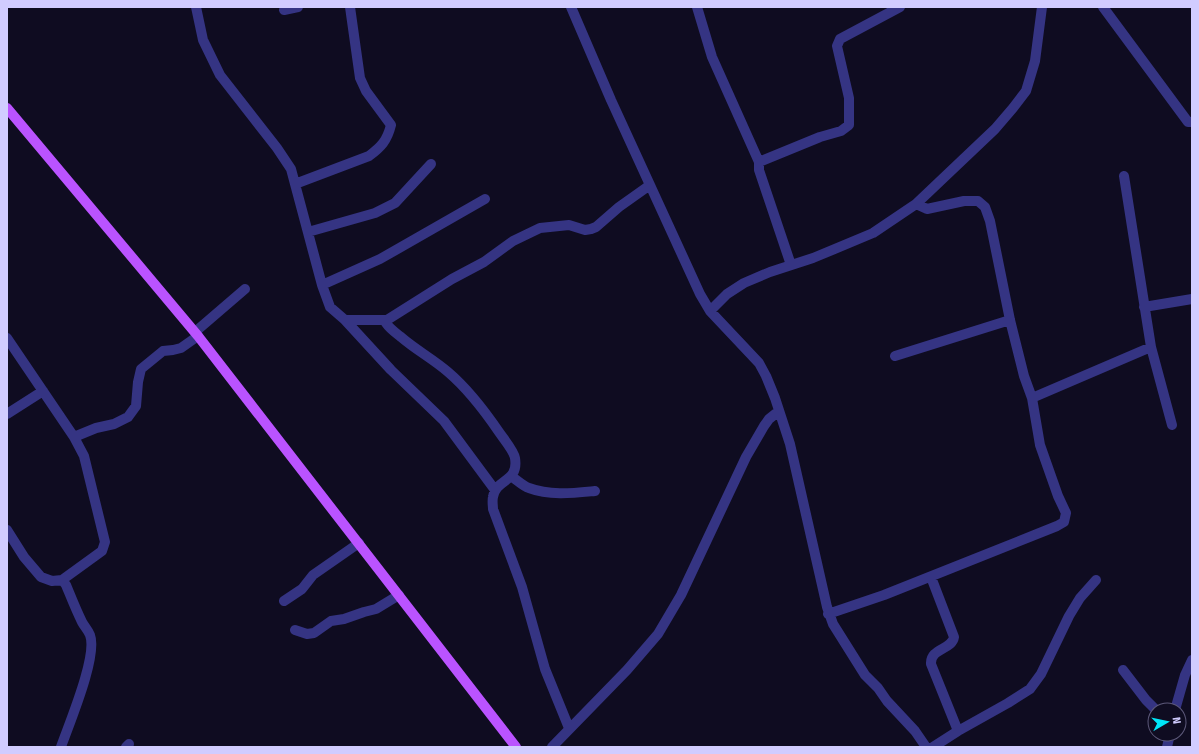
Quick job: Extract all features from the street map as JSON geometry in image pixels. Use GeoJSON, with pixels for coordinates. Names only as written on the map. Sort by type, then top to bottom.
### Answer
{"type":"FeatureCollection","features":[{"type":"Feature","properties":{"kind":"main road"},"geometry":{"type":"LineString","coordinates":[[7,108],[197,334],[516,747]]}},
{"type":"Feature","properties":{"kind":"street"},"geometry":{"type":"LineString","coordinates":[[196,7],[203,40],[220,75],[277,148],[291,169],[322,285],[330,307],[345,320],[391,370],[444,421],[495,490]]}},
{"type":"Feature","properties":{"kind":"street"},"geometry":{"type":"LineString","coordinates":[[284,10],[298,7]]}},
{"type":"Feature","properties":{"kind":"street"},"geometry":{"type":"LineString","coordinates":[[295,184],[369,156],[379,148],[388,137],[391,126],[366,91],[360,78],[350,7]]}},
{"type":"Feature","properties":{"kind":"street"},"geometry":{"type":"LineString","coordinates":[[571,7],[700,294],[710,311],[759,363],[766,376],[790,444],[828,614],[865,675],[915,731],[926,747]]}},
{"type":"Feature","properties":{"kind":"street"},"geometry":{"type":"LineString","coordinates":[[698,7],[712,57],[759,162],[759,170],[791,265]]}},
{"type":"Feature","properties":{"kind":"street"},"geometry":{"type":"LineString","coordinates":[[759,162],[820,137],[841,131],[849,125],[849,98],[837,46],[840,39],[900,7]]}},
{"type":"Feature","properties":{"kind":"street"},"geometry":{"type":"LineString","coordinates":[[710,311],[727,294],[744,283],[813,258],[873,233],[916,204],[995,128],[1026,91],[1035,61],[1042,7]]}},
{"type":"Feature","properties":{"kind":"street"},"geometry":{"type":"LineString","coordinates":[[1103,7],[1188,122],[1192,122]]}},
{"type":"Feature","properties":{"kind":"street"},"geometry":{"type":"LineString","coordinates":[[308,232],[376,213],[395,204],[430,164]]}},
{"type":"Feature","properties":{"kind":"street"},"geometry":{"type":"LineString","coordinates":[[1124,176],[1150,347],[1172,425]]}},
{"type":"Feature","properties":{"kind":"street"},"geometry":{"type":"LineString","coordinates":[[345,320],[387,320],[452,279],[484,262],[513,241],[540,228],[569,225],[585,230],[596,227],[650,185]]}},
{"type":"Feature","properties":{"kind":"street"},"geometry":{"type":"LineString","coordinates":[[322,285],[380,259],[485,199]]}},
{"type":"Feature","properties":{"kind":"street"},"geometry":{"type":"LineString","coordinates":[[828,614],[931,577],[1057,526],[1064,522],[1066,513],[1058,496],[1040,445],[1032,398],[1024,376],[1010,320],[990,221],[985,207],[978,201],[964,201],[927,209],[916,204]]}},
{"type":"Feature","properties":{"kind":"street"},"geometry":{"type":"LineString","coordinates":[[74,437],[96,428],[114,424],[128,417],[136,406],[138,382],[141,369],[163,351],[181,348],[245,289]]}},
{"type":"Feature","properties":{"kind":"street"},"geometry":{"type":"LineString","coordinates":[[1144,307],[1192,299]]}},
{"type":"Feature","properties":{"kind":"street"},"geometry":{"type":"LineString","coordinates":[[387,320],[386,323],[393,331],[447,371],[474,399],[490,419],[514,456],[515,469],[511,476],[495,490],[492,498],[493,509],[522,587],[545,669],[569,728]]}},
{"type":"Feature","properties":{"kind":"street"},"geometry":{"type":"LineString","coordinates":[[895,356],[1010,320]]}},
{"type":"Feature","properties":{"kind":"street"},"geometry":{"type":"LineString","coordinates":[[7,338],[74,437],[84,456],[105,542],[102,551],[62,580],[52,581],[41,577],[24,557],[7,530]]}},
{"type":"Feature","properties":{"kind":"street"},"geometry":{"type":"LineString","coordinates":[[1032,398],[1150,347]]}},
{"type":"Feature","properties":{"kind":"street"},"geometry":{"type":"LineString","coordinates":[[7,414],[43,391]]}},
{"type":"Feature","properties":{"kind":"street"},"geometry":{"type":"LineString","coordinates":[[552,747],[627,670],[658,634],[681,595],[746,457],[764,426],[779,411]]}},
{"type":"Feature","properties":{"kind":"street"},"geometry":{"type":"LineString","coordinates":[[511,476],[528,488],[547,492],[568,494],[595,490]]}},
{"type":"Feature","properties":{"kind":"street"},"geometry":{"type":"LineString","coordinates":[[284,601],[302,589],[314,575],[359,543]]}},
{"type":"Feature","properties":{"kind":"street"},"geometry":{"type":"LineString","coordinates":[[931,577],[954,636],[950,643],[933,655],[931,658],[931,664],[958,731]]}},
{"type":"Feature","properties":{"kind":"street"},"geometry":{"type":"LineString","coordinates":[[60,747],[85,680],[90,661],[92,642],[90,634],[82,624],[66,585],[62,580]]}},
{"type":"Feature","properties":{"kind":"street"},"geometry":{"type":"LineString","coordinates":[[933,747],[1030,689],[1041,674],[1080,598],[1096,580]]}},
{"type":"Feature","properties":{"kind":"street"},"geometry":{"type":"LineString","coordinates":[[295,630],[307,634],[314,633],[331,621],[344,619],[376,609],[399,595]]}},
{"type":"Feature","properties":{"kind":"street"},"geometry":{"type":"LineString","coordinates":[[1177,702],[1185,674],[1192,660]]}},
{"type":"Feature","properties":{"kind":"street"},"geometry":{"type":"LineString","coordinates":[[1122,670],[1148,702]]}}]}
